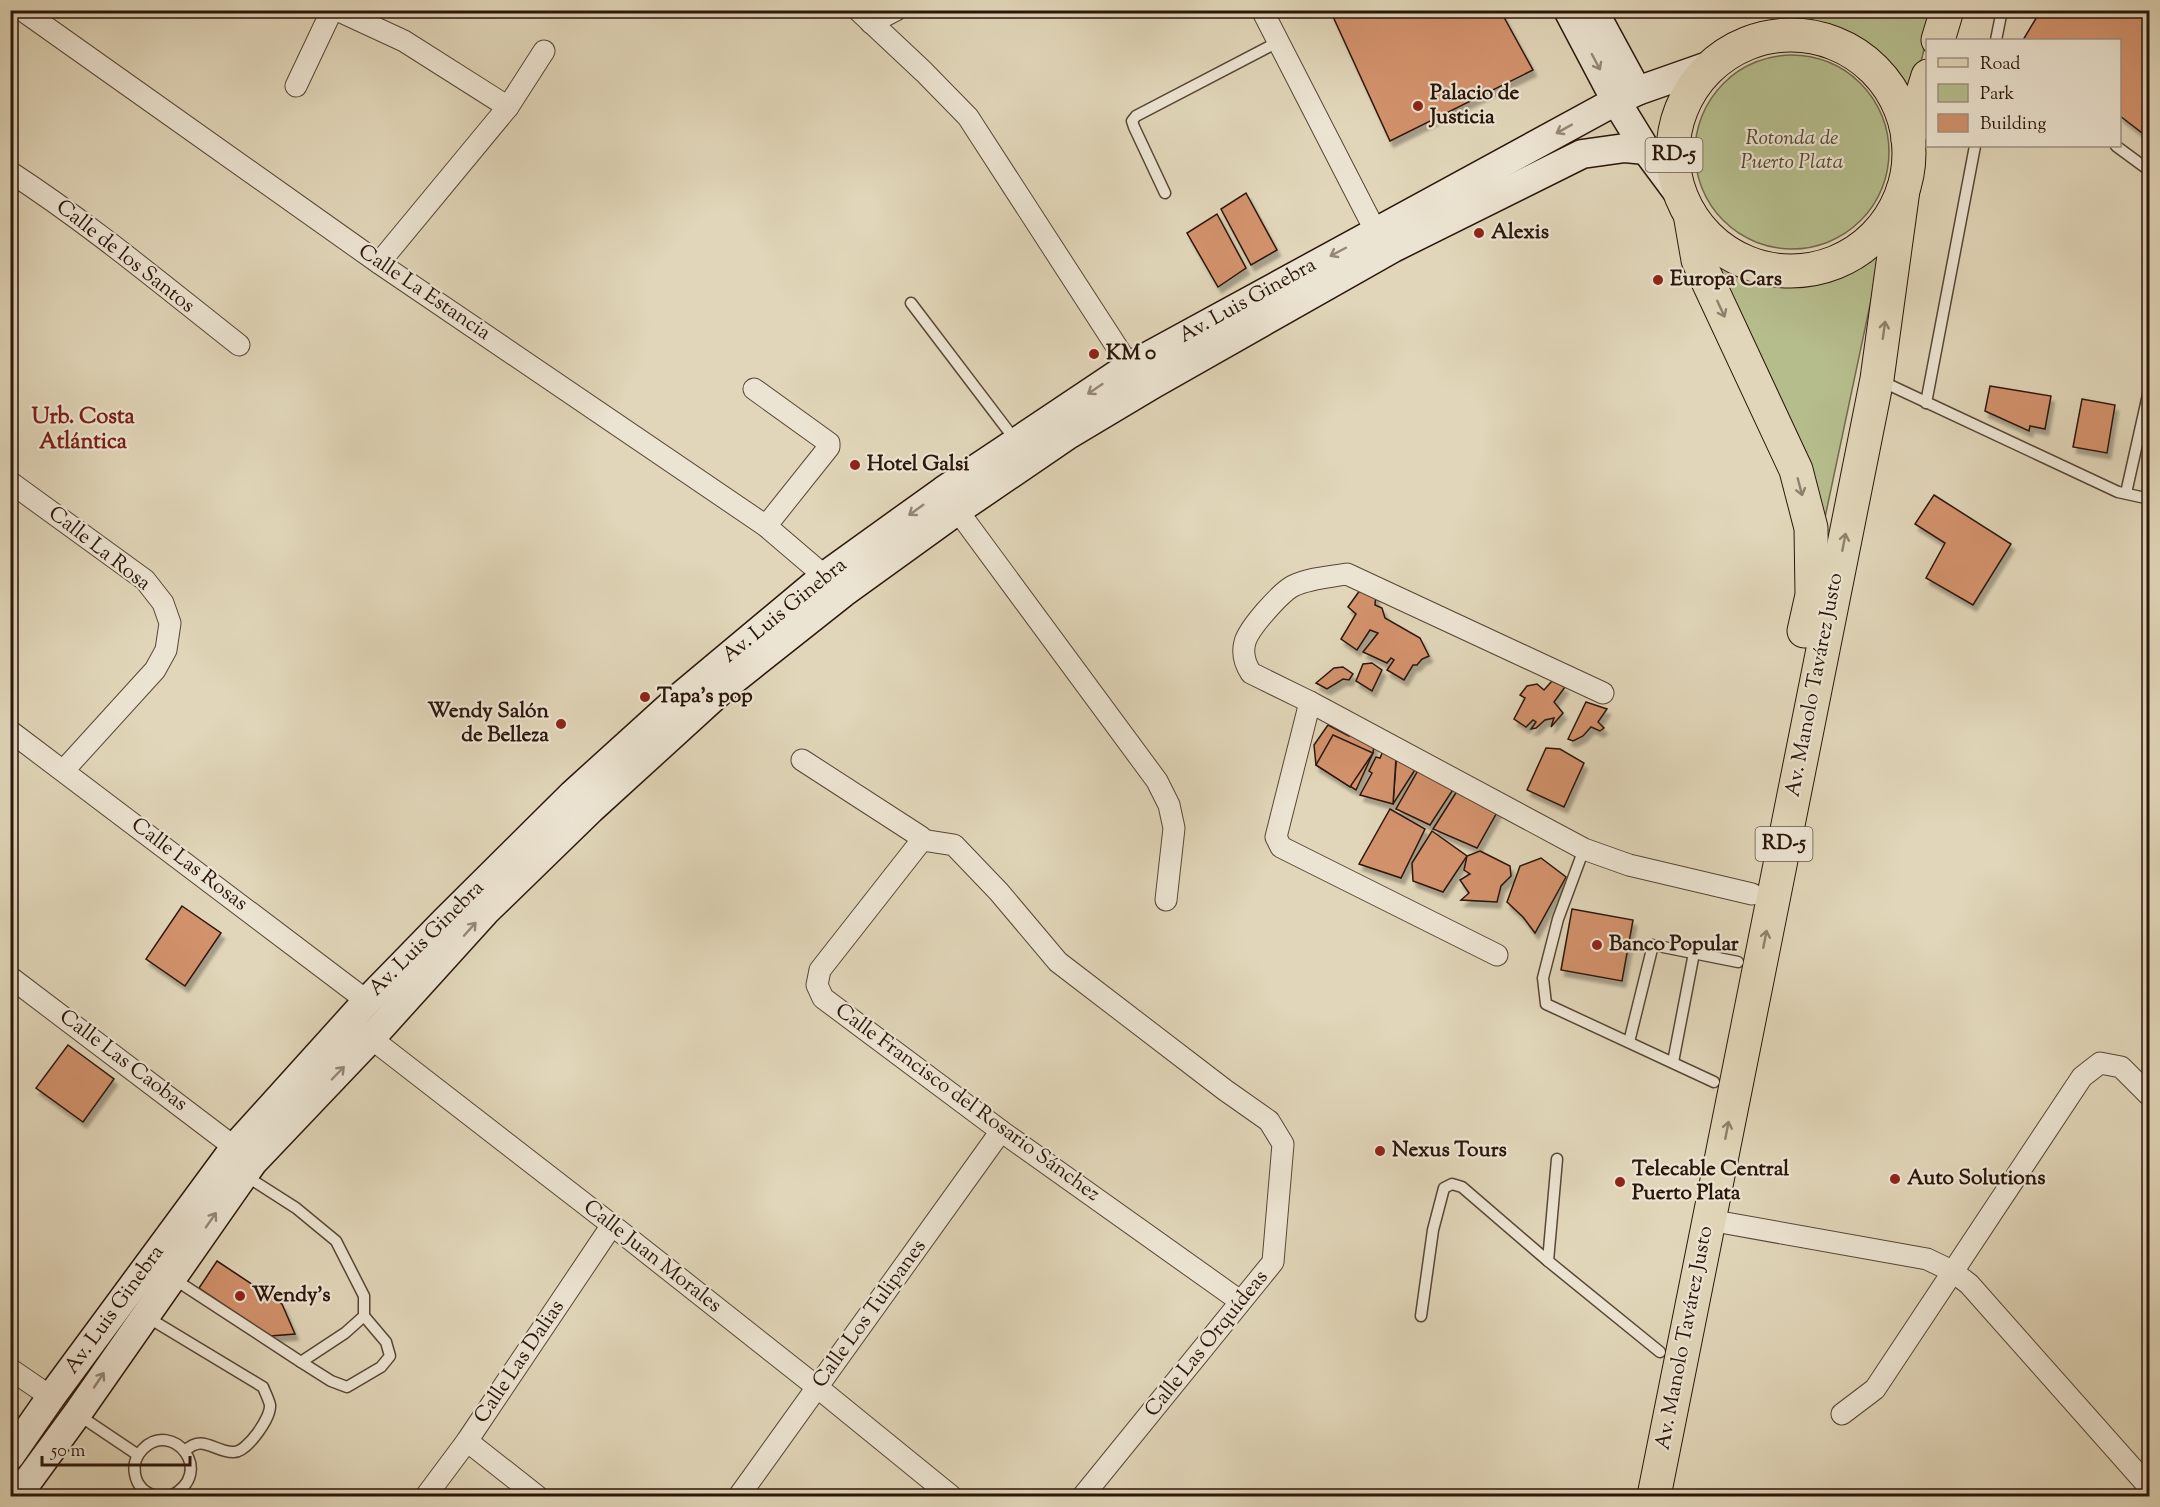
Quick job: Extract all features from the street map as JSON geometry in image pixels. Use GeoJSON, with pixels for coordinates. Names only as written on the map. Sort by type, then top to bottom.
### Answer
{"type":"FeatureCollection","features":[{"type":"Feature","properties":{"kind":"main road","name":"RD-5"},"geometry":{"type":"LineString","coordinates":[[1799,10],[1711,65],[1689,93],[1676,126],[1673,162],[1685,206],[1714,243],[1747,263],[1785,272],[1823,267],[1858,251],[1885,224],[1903,190],[1926,85]]}},
{"type":"Feature","properties":{"kind":"main road"},"geometry":{"type":"LineString","coordinates":[[1938,39],[1947,10]]}},
{"type":"Feature","properties":{"kind":"main road","name":"RD-5"},"geometry":{"type":"LineString","coordinates":[[1749,42],[1784,34],[1820,38],[1852,52],[1880,75],[1899,105],[1912,145]]}},
{"type":"Feature","properties":{"kind":"main road","name":"Av. Manolo Tavárez Justo"},"geometry":{"type":"LineString","coordinates":[[1654,1497],[1877,379],[1903,190]]}},
{"type":"Feature","properties":{"kind":"main road","name":"Av. Manolo Tavárez Justo"},"geometry":{"type":"LineString","coordinates":[[1631,1497],[1812,595],[1811,528],[1796,470],[1698,260],[1685,206]]}},
{"type":"Feature","properties":{"kind":"street","name":"Calle La Estancia"},"geometry":{"type":"LineString","coordinates":[[22,10],[378,263],[766,526],[834,584]]}},
{"type":"Feature","properties":{"kind":"street"},"geometry":{"type":"LineString","coordinates":[[296,86],[334,10],[404,40],[508,107]]}},
{"type":"Feature","properties":{"kind":"street"},"geometry":{"type":"LineString","coordinates":[[864,17],[896,10]]}},
{"type":"Feature","properties":{"kind":"street"},"geometry":{"type":"LineString","coordinates":[[1262,10],[1376,232]]}},
{"type":"Feature","properties":{"kind":"street"},"geometry":{"type":"LineString","coordinates":[[1568,10],[1626,96]]}},
{"type":"Feature","properties":{"kind":"street"},"geometry":{"type":"LineString","coordinates":[[1593,10],[1646,150],[1685,206]]}},
{"type":"Feature","properties":{"kind":"street"},"geometry":{"type":"LineString","coordinates":[[864,17],[924,72],[968,117],[1136,378]]}},
{"type":"Feature","properties":{"kind":"street"},"geometry":{"type":"LineString","coordinates":[[378,263],[508,107],[544,51]]}},
{"type":"Feature","properties":{"kind":"street","name":"Av. Luis Ginebra"},"geometry":{"type":"LineString","coordinates":[[10,1456],[51,1397],[362,1020],[573,794],[680,697],[951,501],[1068,435],[1136,378],[1376,232],[1626,96],[1711,65]]}},
{"type":"Feature","properties":{"kind":"street","name":"Av. Luis Ginebra"},"geometry":{"type":"LineString","coordinates":[[951,501],[1017,442],[1136,378],[1393,248],[1582,154],[1625,148],[1646,150]]}},
{"type":"Feature","properties":{"kind":"street","name":"Calle de los Santos"},"geometry":{"type":"LineString","coordinates":[[10,172],[105,241],[239,345]]}},
{"type":"Feature","properties":{"kind":"street"},"geometry":{"type":"LineString","coordinates":[[754,388],[829,443],[829,447],[766,526]]}},
{"type":"Feature","properties":{"kind":"street","name":"Calle La Rosa"},"geometry":{"type":"LineString","coordinates":[[10,482],[145,580],[163,603],[170,623],[166,650],[155,670],[64,770]]}},
{"type":"Feature","properties":{"kind":"street"},"geometry":{"type":"LineString","coordinates":[[951,501],[1157,781],[1169,805],[1174,828],[1166,900]]}},
{"type":"Feature","properties":{"kind":"street"},"geometry":{"type":"LineString","coordinates":[[1603,693],[1347,574],[1309,580],[1291,587],[1275,598],[1245,640],[1243,653],[1245,664],[1251,673],[1310,702],[1584,849],[1629,865],[1752,894]]}},
{"type":"Feature","properties":{"kind":"street","name":"Av. Luis Ginebra"},"geometry":{"type":"LineString","coordinates":[[362,1020],[485,912],[591,809],[834,584]]}},
{"type":"Feature","properties":{"kind":"street"},"geometry":{"type":"LineString","coordinates":[[1310,702],[1276,837],[1281,847],[1497,955]]}},
{"type":"Feature","properties":{"kind":"street","name":"Calle Las Rosas"},"geometry":{"type":"LineString","coordinates":[[10,730],[64,770],[362,1020]]}},
{"type":"Feature","properties":{"kind":"street"},"geometry":{"type":"LineString","coordinates":[[802,760],[921,837],[922,840]]}},
{"type":"Feature","properties":{"kind":"street","name":"Calle Las Orquídeas"},"geometry":{"type":"LineString","coordinates":[[922,840],[954,845],[999,892],[1058,962],[1269,1121],[1283,1144],[1273,1262],[1083,1497]]}},
{"type":"Feature","properties":{"kind":"street","name":"Calle Francisco del Rosario Sánchez"},"geometry":{"type":"LineString","coordinates":[[922,840],[820,970],[817,985],[823,998],[1001,1131],[1240,1301]]}},
{"type":"Feature","properties":{"kind":"street","name":"Calle Las Caobas"},"geometry":{"type":"LineString","coordinates":[[10,976],[244,1161]]}},
{"type":"Feature","properties":{"kind":"street","name":"Calle Juan Morales"},"geometry":{"type":"LineString","coordinates":[[362,1020],[612,1225],[817,1387],[951,1497]]}},
{"type":"Feature","properties":{"kind":"street"},"geometry":{"type":"LineString","coordinates":[[1842,1414],[1875,1389],[2082,1077],[2100,1063],[2121,1067],[2150,1096]]}},
{"type":"Feature","properties":{"kind":"street","name":"Calle Los Tulipanes"},"geometry":{"type":"LineString","coordinates":[[740,1497],[1001,1131]]}},
{"type":"Feature","properties":{"kind":"street","name":"Av. Luis Ginebra"},"geometry":{"type":"LineString","coordinates":[[17,1497],[172,1277],[244,1161]]}},
{"type":"Feature","properties":{"kind":"street"},"geometry":{"type":"LineString","coordinates":[[1709,1220],[1927,1259],[1952,1271],[1969,1284],[2150,1488]]}},
{"type":"Feature","properties":{"kind":"street","name":"Calle Las Dalias"},"geometry":{"type":"LineString","coordinates":[[426,1497],[467,1441],[612,1225]]}},
{"type":"Feature","properties":{"kind":"street"},"geometry":{"type":"LineString","coordinates":[[10,1369],[51,1397]]}},
{"type":"Feature","properties":{"kind":"street"},"geometry":{"type":"LineString","coordinates":[[467,1441],[537,1497]]}},
{"type":"Feature","properties":{"kind":"lane"},"geometry":{"type":"LineString","coordinates":[[1996,39],[2002,10]]}},
{"type":"Feature","properties":{"kind":"lane"},"geometry":{"type":"LineString","coordinates":[[1165,193],[1132,121],[1136,116],[1278,42]]}},
{"type":"Feature","properties":{"kind":"lane"},"geometry":{"type":"LineString","coordinates":[[1926,402],[1975,147]]}},
{"type":"Feature","properties":{"kind":"lane"},"geometry":{"type":"LineString","coordinates":[[2116,147],[2150,171]]}},
{"type":"Feature","properties":{"kind":"lane"},"geometry":{"type":"LineString","coordinates":[[911,303],[1017,442]]}},
{"type":"Feature","properties":{"kind":"lane"},"geometry":{"type":"LineString","coordinates":[[1877,379],[2118,492],[2150,500]]}},
{"type":"Feature","properties":{"kind":"lane"},"geometry":{"type":"LineString","coordinates":[[2126,494],[2150,386]]}},
{"type":"Feature","properties":{"kind":"lane"},"geometry":{"type":"LineString","coordinates":[[1584,849],[1558,919],[1543,978],[1546,1004],[1714,1082]]}},
{"type":"Feature","properties":{"kind":"lane"},"geometry":{"type":"LineString","coordinates":[[1629,1042],[1653,945],[1738,962]]}},
{"type":"Feature","properties":{"kind":"lane"},"geometry":{"type":"LineString","coordinates":[[1673,1062],[1694,953]]}},
{"type":"Feature","properties":{"kind":"lane"},"geometry":{"type":"LineString","coordinates":[[1548,1261],[1557,1159]]}},
{"type":"Feature","properties":{"kind":"lane"},"geometry":{"type":"LineString","coordinates":[[172,1277],[331,1381],[347,1387],[381,1367],[390,1356],[386,1342],[364,1316],[364,1296],[336,1242],[244,1161]]}},
{"type":"Feature","properties":{"kind":"lane"},"geometry":{"type":"LineString","coordinates":[[1421,1316],[1433,1230],[1444,1188],[1452,1184],[1462,1187],[1660,1352]]}},
{"type":"Feature","properties":{"kind":"lane"},"geometry":{"type":"LineString","coordinates":[[144,1316],[262,1387],[270,1405],[267,1418],[246,1448],[235,1452],[200,1443],[192,1445],[186,1451]]}},
{"type":"Feature","properties":{"kind":"lane"},"geometry":{"type":"LineString","coordinates":[[301,1362],[345,1333],[364,1316]]}},
{"type":"Feature","properties":{"kind":"lane"},"geometry":{"type":"LineString","coordinates":[[77,1414],[138,1455]]}},
{"type":"Feature","properties":{"kind":"lane"},"geometry":{"type":"LineString","coordinates":[[156,1497],[140,1487],[135,1477],[134,1466],[145,1446],[155,1441],[166,1440],[186,1451],[191,1472],[188,1483],[181,1492],[171,1497]]}},
{"type":"Feature","properties":{"kind":"green space"},"geometry":{"type":"Polygon","coordinates":[[[1824,11],[1933,11],[1913,96],[1900,75],[1865,41],[1839,29],[1806,23],[1824,11]]]}},
{"type":"Feature","properties":{"kind":"green space","name":"Rotonda de Puerto Plata"},"geometry":{"type":"Polygon","coordinates":[[[1782,55],[1802,55],[1838,66],[1861,83],[1873,98],[1882,115],[1889,142],[1889,162],[1882,189],[1873,206],[1861,221],[1846,233],[1829,242],[1802,249],[1782,249],[1746,238],[1717,214],[1706,198],[1699,180],[1695,162],[1695,142],[1706,106],[1730,77],[1746,66],[1764,59],[1782,55]]]}},
{"type":"Feature","properties":{"kind":"green space"},"geometry":{"type":"Polygon","coordinates":[[[1881,253],[1823,527],[1709,259],[1756,282],[1800,284],[1838,274],[1881,253]]]}},
{"type":"Feature","properties":{"kind":"building","name":"Palacio de Justicia"},"geometry":{"type":"Polygon","coordinates":[[[1330,10],[1500,10],[1533,70],[1390,141],[1330,10]]]}},
{"type":"Feature","properties":{"kind":"building"},"geometry":{"type":"Polygon","coordinates":[[[2041,10],[2150,10],[2150,139],[2121,117],[2121,39],[2024,39],[2041,10]]]}},
{"type":"Feature","properties":{"kind":"building"},"geometry":{"type":"Polygon","coordinates":[[[1246,193],[1277,250],[1251,265],[1221,209],[1246,193]]]}},
{"type":"Feature","properties":{"kind":"building"},"geometry":{"type":"Polygon","coordinates":[[[1217,214],[1246,268],[1218,287],[1187,233],[1217,214]]]}},
{"type":"Feature","properties":{"kind":"building"},"geometry":{"type":"Polygon","coordinates":[[[1990,386],[2051,396],[2045,429],[2030,426],[2029,431],[1985,411],[1990,386]]]}},
{"type":"Feature","properties":{"kind":"building"},"geometry":{"type":"Polygon","coordinates":[[[2082,399],[2115,405],[2107,453],[2073,447],[2082,399]]]}},
{"type":"Feature","properties":{"kind":"building"},"geometry":{"type":"Polygon","coordinates":[[[1934,495],[2011,544],[1973,605],[1926,578],[1945,543],[1915,524],[1934,495]]]}},
{"type":"Feature","properties":{"kind":"building"},"geometry":{"type":"Polygon","coordinates":[[[1363,586],[1376,594],[1375,605],[1382,608],[1385,618],[1420,638],[1429,656],[1417,665],[1413,665],[1404,680],[1387,670],[1394,660],[1391,658],[1387,663],[1363,652],[1378,633],[1370,630],[1357,650],[1341,639],[1356,614],[1348,607],[1363,586]]]}},
{"type":"Feature","properties":{"kind":"building"},"geometry":{"type":"Polygon","coordinates":[[[1372,663],[1382,670],[1372,691],[1356,681],[1363,664],[1372,663]]]}},
{"type":"Feature","properties":{"kind":"building"},"geometry":{"type":"Polygon","coordinates":[[[1343,667],[1353,674],[1349,680],[1343,679],[1327,689],[1316,683],[1334,668],[1343,667]]]}},
{"type":"Feature","properties":{"kind":"building"},"geometry":{"type":"Polygon","coordinates":[[[1552,681],[1565,687],[1554,702],[1563,713],[1551,727],[1554,718],[1545,720],[1536,728],[1531,729],[1536,722],[1533,720],[1526,727],[1514,719],[1525,698],[1520,695],[1527,686],[1537,684],[1544,690],[1552,681]]]}},
{"type":"Feature","properties":{"kind":"building"},"geometry":{"type":"Polygon","coordinates":[[[1586,702],[1607,709],[1598,722],[1604,728],[1600,731],[1591,727],[1583,736],[1573,741],[1568,739],[1586,702]]]}},
{"type":"Feature","properties":{"kind":"building"},"geometry":{"type":"Polygon","coordinates":[[[1328,725],[1349,736],[1357,728],[1375,739],[1373,753],[1356,790],[1316,765],[1314,745],[1328,725]]]}},
{"type":"Feature","properties":{"kind":"building"},"geometry":{"type":"Polygon","coordinates":[[[1333,735],[1373,753],[1350,787],[1316,765],[1333,735]]]}},
{"type":"Feature","properties":{"kind":"building"},"geometry":{"type":"Polygon","coordinates":[[[1546,748],[1560,749],[1584,763],[1564,807],[1527,790],[1546,748]]]}},
{"type":"Feature","properties":{"kind":"building"},"geometry":{"type":"Polygon","coordinates":[[[1397,750],[1420,762],[1393,804],[1397,750]]]}},
{"type":"Feature","properties":{"kind":"building"},"geometry":{"type":"Polygon","coordinates":[[[1383,751],[1396,758],[1393,804],[1360,795],[1372,773],[1369,771],[1376,757],[1380,758],[1383,751]]]}},
{"type":"Feature","properties":{"kind":"building"},"geometry":{"type":"Polygon","coordinates":[[[1420,767],[1456,785],[1430,825],[1396,809],[1420,767]]]}},
{"type":"Feature","properties":{"kind":"building"},"geometry":{"type":"Polygon","coordinates":[[[1459,788],[1500,807],[1477,848],[1433,829],[1459,788]]]}},
{"type":"Feature","properties":{"kind":"building"},"geometry":{"type":"Polygon","coordinates":[[[1390,809],[1425,829],[1401,878],[1359,864],[1390,809]]]}},
{"type":"Feature","properties":{"kind":"building"},"geometry":{"type":"Polygon","coordinates":[[[1432,831],[1467,856],[1443,892],[1413,881],[1412,863],[1432,831]]]}},
{"type":"Feature","properties":{"kind":"building"},"geometry":{"type":"Polygon","coordinates":[[[1480,851],[1510,866],[1511,876],[1501,886],[1497,902],[1461,900],[1469,893],[1460,880],[1470,874],[1464,870],[1467,856],[1480,851]]]}},
{"type":"Feature","properties":{"kind":"building"},"geometry":{"type":"Polygon","coordinates":[[[1541,858],[1566,877],[1535,933],[1523,917],[1507,902],[1520,866],[1541,858]]]}},
{"type":"Feature","properties":{"kind":"building"},"geometry":{"type":"Polygon","coordinates":[[[182,906],[221,933],[185,986],[146,959],[182,906]]]}},
{"type":"Feature","properties":{"kind":"building","name":"Banco Popular"},"geometry":{"type":"Polygon","coordinates":[[[1572,909],[1633,920],[1622,981],[1561,970],[1572,909]]]}},
{"type":"Feature","properties":{"kind":"building"},"geometry":{"type":"Polygon","coordinates":[[[68,1045],[114,1079],[83,1122],[36,1088],[68,1045]]]}},
{"type":"Feature","properties":{"kind":"building","name":"Wendy's"},"geometry":{"type":"Polygon","coordinates":[[[217,1261],[282,1304],[295,1334],[270,1336],[199,1288],[217,1261]]]}},
{"type":"Feature","properties":{"kind":"place","name":"Palacio de Justicia"},"geometry":{"type":"Point","coordinates":[1418,106]}},
{"type":"Feature","properties":{"kind":"place","name":"Alexis"},"geometry":{"type":"Point","coordinates":[1479,233]}},
{"type":"Feature","properties":{"kind":"place","name":"Europa Cars"},"geometry":{"type":"Point","coordinates":[1658,280]}},
{"type":"Feature","properties":{"kind":"place","name":"KM 0"},"geometry":{"type":"Point","coordinates":[1094,354]}},
{"type":"Feature","properties":{"kind":"place","name":"Hotel Galsi"},"geometry":{"type":"Point","coordinates":[855,465]}},
{"type":"Feature","properties":{"kind":"place","name":"Tapa's pop"},"geometry":{"type":"Point","coordinates":[645,697]}},
{"type":"Feature","properties":{"kind":"place","name":"Wendy Salón de Belleza"},"geometry":{"type":"Point","coordinates":[561,724]}},
{"type":"Feature","properties":{"kind":"place","name":"Banco Popular"},"geometry":{"type":"Point","coordinates":[1597,945]}},
{"type":"Feature","properties":{"kind":"place","name":"Nexus Tours"},"geometry":{"type":"Point","coordinates":[1380,1151]}},
{"type":"Feature","properties":{"kind":"place","name":"Auto Solutions"},"geometry":{"type":"Point","coordinates":[1895,1179]}},
{"type":"Feature","properties":{"kind":"place","name":"Telecable Central Puerto Plata"},"geometry":{"type":"Point","coordinates":[1620,1182]}},
{"type":"Feature","properties":{"kind":"place","name":"Wendy's"},"geometry":{"type":"Point","coordinates":[240,1296]}},
{"type":"Feature","properties":{"kind":"district","name":"Urb. Costa Atlántica"},"geometry":{"type":"Point","coordinates":[83,431]}}]}
